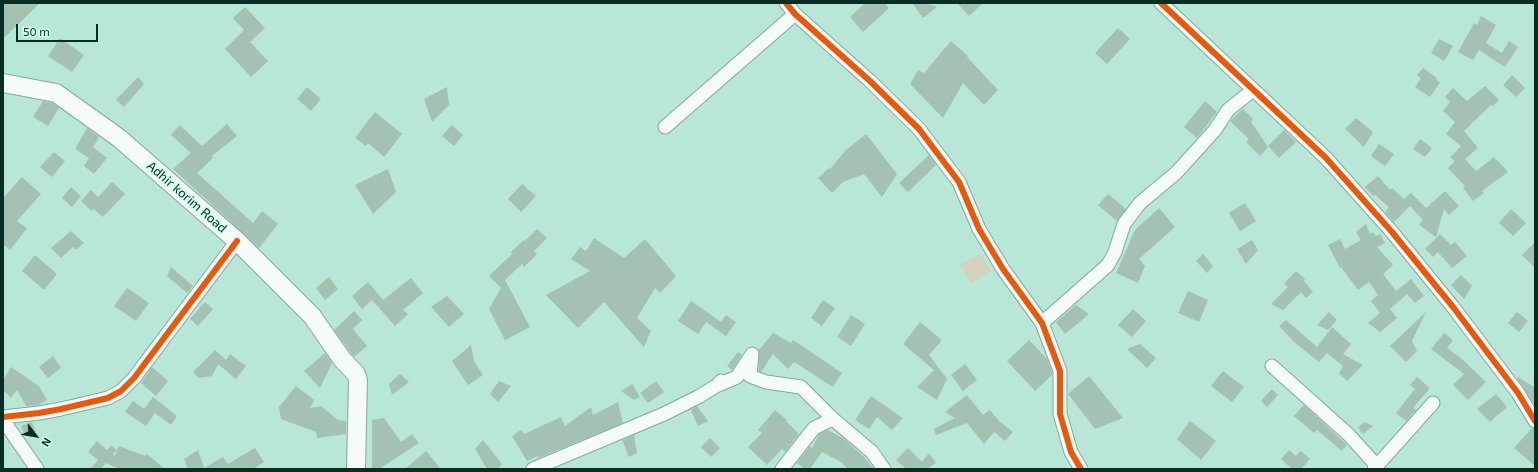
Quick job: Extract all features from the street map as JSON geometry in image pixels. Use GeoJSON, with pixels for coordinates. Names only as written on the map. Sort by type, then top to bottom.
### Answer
{"type":"FeatureCollection","features":[{"type":"Feature","properties":{"kind":"main road","name":"Adhir korim Road"},"geometry":{"type":"LineString","coordinates":[[3,83],[56,94],[119,138],[237,241],[312,316],[342,359],[356,374],[359,385],[356,469]]}},
{"type":"Feature","properties":{"kind":"street"},"geometry":{"type":"LineString","coordinates":[[786,3],[919,129],[959,182],[979,229],[1003,269],[1042,323],[1060,371],[1060,414],[1071,452],[1081,469]]}},
{"type":"Feature","properties":{"kind":"street"},"geometry":{"type":"LineString","coordinates":[[1161,3],[1173,16],[1326,158],[1392,232],[1518,393],[1535,420]]}},
{"type":"Feature","properties":{"kind":"street"},"geometry":{"type":"LineString","coordinates":[[665,127],[796,14]]}},
{"type":"Feature","properties":{"kind":"street"},"geometry":{"type":"LineString","coordinates":[[1042,323],[1108,265],[1115,252],[1124,224],[1140,203],[1176,173],[1215,130],[1228,110],[1253,90]]}},
{"type":"Feature","properties":{"kind":"street"},"geometry":{"type":"LineString","coordinates":[[37,469],[3,418],[61,409],[108,398],[121,391],[134,378],[237,241]]}},
{"type":"Feature","properties":{"kind":"street"},"geometry":{"type":"LineString","coordinates":[[533,469],[664,414],[719,383],[737,377],[752,354],[750,376],[766,382],[801,387],[833,419],[872,452],[884,469]]}},
{"type":"Feature","properties":{"kind":"street"},"geometry":{"type":"LineString","coordinates":[[1272,366],[1349,435],[1376,468],[1433,403]]}},
{"type":"Feature","properties":{"kind":"street"},"geometry":{"type":"LineString","coordinates":[[782,469],[814,428],[833,419]]}},
{"type":"Feature","properties":{"kind":"shaded area"},"geometry":{"type":"Polygon","coordinates":[[[981,254],[991,271],[971,283],[959,265],[981,254]]]}},
{"type":"Feature","properties":{"kind":"building"},"geometry":{"type":"Polygon","coordinates":[[[3,3],[40,3],[3,39],[3,3]]]}},
{"type":"Feature","properties":{"kind":"building"},"geometry":{"type":"Polygon","coordinates":[[[865,3],[885,3],[889,8],[863,32],[850,17],[865,3]]]}},
{"type":"Feature","properties":{"kind":"building"},"geometry":{"type":"Polygon","coordinates":[[[912,3],[925,3],[937,7],[923,18],[912,3]]]}},
{"type":"Feature","properties":{"kind":"building"},"geometry":{"type":"Polygon","coordinates":[[[957,3],[983,3],[969,16],[957,3]]]}},
{"type":"Feature","properties":{"kind":"building"},"geometry":{"type":"Polygon","coordinates":[[[245,7],[265,28],[250,42],[268,61],[251,77],[225,49],[244,30],[233,18],[245,7]]]}},
{"type":"Feature","properties":{"kind":"building"},"geometry":{"type":"Polygon","coordinates":[[[1481,16],[1496,25],[1486,43],[1502,53],[1509,41],[1518,47],[1505,67],[1479,50],[1473,60],[1458,52],[1474,23],[1477,25],[1481,16]]]}},
{"type":"Feature","properties":{"kind":"building"},"geometry":{"type":"Polygon","coordinates":[[[1118,28],[1130,39],[1107,64],[1095,53],[1118,28]]]}},
{"type":"Feature","properties":{"kind":"building"},"geometry":{"type":"Polygon","coordinates":[[[60,38],[84,55],[72,72],[48,56],[60,38]]]}},
{"type":"Feature","properties":{"kind":"building"},"geometry":{"type":"Polygon","coordinates":[[[1439,39],[1453,46],[1444,61],[1431,53],[1439,39]]]}},
{"type":"Feature","properties":{"kind":"building"},"geometry":{"type":"Polygon","coordinates":[[[951,41],[968,56],[967,57],[998,90],[984,105],[963,83],[943,118],[910,84],[918,70],[924,73],[951,41]]]}},
{"type":"Feature","properties":{"kind":"building"},"geometry":{"type":"Polygon","coordinates":[[[1423,68],[1437,78],[1436,79],[1440,83],[1430,97],[1415,87],[1421,78],[1417,75],[1423,68]]]}},
{"type":"Feature","properties":{"kind":"building"},"geometry":{"type":"Polygon","coordinates":[[[1512,75],[1525,88],[1516,97],[1503,85],[1512,75]]]}},
{"type":"Feature","properties":{"kind":"building"},"geometry":{"type":"Polygon","coordinates":[[[138,77],[144,84],[124,107],[116,100],[138,77]]]}},
{"type":"Feature","properties":{"kind":"building"},"geometry":{"type":"Polygon","coordinates":[[[1485,86],[1499,100],[1493,106],[1491,105],[1464,131],[1478,148],[1465,159],[1476,171],[1494,157],[1508,172],[1482,191],[1484,193],[1473,201],[1463,188],[1465,186],[1448,168],[1455,161],[1450,157],[1461,146],[1446,134],[1455,122],[1443,111],[1450,102],[1445,97],[1453,88],[1467,101],[1485,86]]]}},
{"type":"Feature","properties":{"kind":"building"},"geometry":{"type":"Polygon","coordinates":[[[307,87],[321,99],[311,111],[297,99],[307,87]]]}},
{"type":"Feature","properties":{"kind":"building"},"geometry":{"type":"Polygon","coordinates":[[[447,87],[449,105],[432,122],[424,99],[447,87]]]}},
{"type":"Feature","properties":{"kind":"building"},"geometry":{"type":"Polygon","coordinates":[[[43,101],[52,103],[59,108],[48,126],[33,117],[43,101]]]}},
{"type":"Feature","properties":{"kind":"building"},"geometry":{"type":"Polygon","coordinates":[[[1205,101],[1217,112],[1197,138],[1184,127],[1205,101]]]}},
{"type":"Feature","properties":{"kind":"building"},"geometry":{"type":"Polygon","coordinates":[[[1243,109],[1253,119],[1251,122],[1268,147],[1260,156],[1246,142],[1249,139],[1230,121],[1243,109]]]}},
{"type":"Feature","properties":{"kind":"building"},"geometry":{"type":"Polygon","coordinates":[[[375,112],[402,134],[384,157],[368,143],[366,146],[355,138],[375,112]]]}},
{"type":"Feature","properties":{"kind":"building"},"geometry":{"type":"Polygon","coordinates":[[[1356,118],[1373,132],[1364,147],[1345,129],[1356,118]]]}},
{"type":"Feature","properties":{"kind":"building"},"geometry":{"type":"Polygon","coordinates":[[[227,124],[237,136],[212,156],[213,158],[197,173],[253,223],[262,211],[278,224],[259,248],[173,169],[191,153],[171,135],[180,125],[202,146],[227,124]]]}},
{"type":"Feature","properties":{"kind":"building"},"geometry":{"type":"Polygon","coordinates":[[[452,125],[463,135],[454,146],[442,136],[452,125]]]}},
{"type":"Feature","properties":{"kind":"building"},"geometry":{"type":"Polygon","coordinates":[[[87,128],[99,137],[93,147],[107,158],[94,174],[84,166],[89,158],[75,149],[87,128]]]}},
{"type":"Feature","properties":{"kind":"building"},"geometry":{"type":"Polygon","coordinates":[[[1284,130],[1296,142],[1279,158],[1268,146],[1284,130]]]}},
{"type":"Feature","properties":{"kind":"building"},"geometry":{"type":"Polygon","coordinates":[[[866,134],[897,174],[882,197],[864,174],[843,182],[832,193],[818,178],[829,168],[830,169],[846,150],[866,134]]]}},
{"type":"Feature","properties":{"kind":"building"},"geometry":{"type":"Polygon","coordinates":[[[1420,139],[1432,148],[1425,157],[1413,149],[1420,139]]]}},
{"type":"Feature","properties":{"kind":"building"},"geometry":{"type":"Polygon","coordinates":[[[1379,144],[1394,154],[1385,166],[1371,156],[1379,144]]]}},
{"type":"Feature","properties":{"kind":"building"},"geometry":{"type":"Polygon","coordinates":[[[54,152],[65,161],[52,177],[40,167],[54,152]]]}},
{"type":"Feature","properties":{"kind":"building"},"geometry":{"type":"Polygon","coordinates":[[[929,155],[936,165],[908,192],[899,183],[929,155]]]}},
{"type":"Feature","properties":{"kind":"building"},"geometry":{"type":"Polygon","coordinates":[[[388,169],[396,192],[373,214],[355,185],[388,169]]]}},
{"type":"Feature","properties":{"kind":"building"},"geometry":{"type":"Polygon","coordinates":[[[1378,176],[1390,190],[1392,188],[1404,199],[1411,193],[1426,208],[1445,191],[1459,206],[1449,215],[1444,209],[1436,237],[1419,225],[1423,220],[1410,206],[1394,222],[1385,212],[1389,207],[1375,195],[1373,196],[1365,187],[1378,176]]]}},
{"type":"Feature","properties":{"kind":"building"},"geometry":{"type":"Polygon","coordinates":[[[22,177],[41,194],[17,221],[27,228],[10,250],[3,244],[3,198],[22,177]]]}},
{"type":"Feature","properties":{"kind":"building"},"geometry":{"type":"Polygon","coordinates":[[[112,182],[125,194],[103,217],[94,209],[91,211],[81,201],[91,190],[98,197],[112,182]]]}},
{"type":"Feature","properties":{"kind":"building"},"geometry":{"type":"Polygon","coordinates":[[[522,184],[536,196],[521,212],[508,199],[522,184]]]}},
{"type":"Feature","properties":{"kind":"building"},"geometry":{"type":"Polygon","coordinates":[[[71,187],[81,196],[72,207],[62,198],[71,187]]]}},
{"type":"Feature","properties":{"kind":"building"},"geometry":{"type":"Polygon","coordinates":[[[1108,194],[1126,209],[1117,221],[1098,205],[1108,194]]]}},
{"type":"Feature","properties":{"kind":"building"},"geometry":{"type":"Polygon","coordinates":[[[1245,203],[1256,221],[1240,231],[1229,213],[1245,203]]]}},
{"type":"Feature","properties":{"kind":"building"},"geometry":{"type":"Polygon","coordinates":[[[1159,208],[1175,227],[1139,259],[1145,266],[1138,283],[1116,273],[1135,230],[1159,208]]]}},
{"type":"Feature","properties":{"kind":"building"},"geometry":{"type":"Polygon","coordinates":[[[1511,209],[1526,223],[1513,236],[1499,223],[1511,209]]]}},
{"type":"Feature","properties":{"kind":"building"},"geometry":{"type":"Polygon","coordinates":[[[1366,224],[1370,234],[1373,232],[1376,236],[1380,234],[1385,243],[1377,247],[1393,265],[1383,274],[1396,291],[1411,279],[1424,296],[1415,303],[1407,294],[1390,309],[1397,318],[1380,332],[1368,323],[1380,313],[1371,301],[1378,295],[1369,282],[1358,290],[1341,267],[1340,268],[1328,245],[1340,239],[1345,249],[1361,240],[1356,232],[1366,224]]]}},
{"type":"Feature","properties":{"kind":"building"},"geometry":{"type":"Polygon","coordinates":[[[537,229],[547,238],[534,251],[537,254],[524,267],[522,264],[505,280],[530,327],[505,340],[489,309],[501,288],[489,276],[512,254],[511,252],[537,229]]]}},
{"type":"Feature","properties":{"kind":"building"},"geometry":{"type":"Polygon","coordinates":[[[71,231],[84,243],[76,250],[73,247],[61,258],[51,248],[71,231]]]}},
{"type":"Feature","properties":{"kind":"building"},"geometry":{"type":"Polygon","coordinates":[[[1440,234],[1451,245],[1455,242],[1467,256],[1452,268],[1438,252],[1433,257],[1425,249],[1440,234]]]}},
{"type":"Feature","properties":{"kind":"building"},"geometry":{"type":"Polygon","coordinates":[[[594,238],[624,258],[645,239],[676,276],[660,293],[655,288],[637,318],[651,331],[644,347],[604,302],[578,328],[546,295],[590,271],[571,259],[580,247],[586,251],[594,238]]]}},
{"type":"Feature","properties":{"kind":"building"},"geometry":{"type":"Polygon","coordinates":[[[1252,240],[1258,250],[1246,264],[1237,249],[1252,240]]]}},
{"type":"Feature","properties":{"kind":"building"},"geometry":{"type":"Polygon","coordinates":[[[1535,242],[1535,268],[1522,255],[1535,242]]]}},
{"type":"Feature","properties":{"kind":"building"},"geometry":{"type":"Polygon","coordinates":[[[1203,254],[1213,266],[1207,273],[1196,261],[1203,254]]]}},
{"type":"Feature","properties":{"kind":"building"},"geometry":{"type":"Polygon","coordinates":[[[35,255],[57,274],[44,290],[22,271],[35,255]]]}},
{"type":"Feature","properties":{"kind":"building"},"geometry":{"type":"Polygon","coordinates":[[[171,267],[193,286],[187,293],[167,276],[171,267]]]}},
{"type":"Feature","properties":{"kind":"building"},"geometry":{"type":"Polygon","coordinates":[[[1296,271],[1305,279],[1304,281],[1313,292],[1306,298],[1301,292],[1283,310],[1271,304],[1288,287],[1284,284],[1296,271]]]}},
{"type":"Feature","properties":{"kind":"building"},"geometry":{"type":"Polygon","coordinates":[[[1461,275],[1472,286],[1464,299],[1451,285],[1461,275]]]}},
{"type":"Feature","properties":{"kind":"building"},"geometry":{"type":"Polygon","coordinates":[[[329,277],[338,289],[325,300],[316,288],[329,277]]]}},
{"type":"Feature","properties":{"kind":"building"},"geometry":{"type":"Polygon","coordinates":[[[411,278],[423,293],[403,310],[408,314],[395,326],[372,300],[362,309],[352,296],[368,282],[383,300],[411,278]]]}},
{"type":"Feature","properties":{"kind":"building"},"geometry":{"type":"Polygon","coordinates":[[[127,288],[149,303],[136,321],[114,306],[127,288]]]}},
{"type":"Feature","properties":{"kind":"building"},"geometry":{"type":"Polygon","coordinates":[[[1188,291],[1208,300],[1199,322],[1178,313],[1188,291]]]}},
{"type":"Feature","properties":{"kind":"building"},"geometry":{"type":"Polygon","coordinates":[[[447,296],[464,314],[449,327],[431,307],[447,296]]]}},
{"type":"Feature","properties":{"kind":"building"},"geometry":{"type":"Polygon","coordinates":[[[823,300],[835,308],[822,326],[811,318],[823,300]]]}},
{"type":"Feature","properties":{"kind":"building"},"geometry":{"type":"Polygon","coordinates":[[[691,301],[721,322],[726,315],[736,322],[726,336],[706,322],[698,334],[678,321],[691,301]]]}},
{"type":"Feature","properties":{"kind":"building"},"geometry":{"type":"Polygon","coordinates":[[[205,302],[213,309],[198,326],[190,319],[205,302]]]}},
{"type":"Feature","properties":{"kind":"building"},"geometry":{"type":"Polygon","coordinates":[[[1076,305],[1089,314],[1065,334],[1056,322],[1076,305]]]}},
{"type":"Feature","properties":{"kind":"building"},"geometry":{"type":"Polygon","coordinates":[[[1133,309],[1146,321],[1132,337],[1118,325],[1133,309]]]}},
{"type":"Feature","properties":{"kind":"building"},"geometry":{"type":"Polygon","coordinates":[[[354,311],[362,320],[353,329],[367,346],[354,357],[334,330],[354,311]]]}},
{"type":"Feature","properties":{"kind":"building"},"geometry":{"type":"Polygon","coordinates":[[[1329,312],[1337,320],[1328,330],[1317,325],[1329,312]]]}},
{"type":"Feature","properties":{"kind":"building"},"geometry":{"type":"Polygon","coordinates":[[[1426,312],[1412,341],[1417,351],[1406,362],[1390,346],[1426,312]]]}},
{"type":"Feature","properties":{"kind":"building"},"geometry":{"type":"Polygon","coordinates":[[[1517,312],[1528,321],[1519,332],[1508,323],[1517,312]]]}},
{"type":"Feature","properties":{"kind":"building"},"geometry":{"type":"Polygon","coordinates":[[[851,315],[865,324],[851,346],[837,337],[851,315]]]}},
{"type":"Feature","properties":{"kind":"building"},"geometry":{"type":"Polygon","coordinates":[[[1286,320],[1317,347],[1332,327],[1351,344],[1343,354],[1363,365],[1347,381],[1339,373],[1343,366],[1327,353],[1319,362],[1294,342],[1279,326],[1286,320]]]}},
{"type":"Feature","properties":{"kind":"building"},"geometry":{"type":"Polygon","coordinates":[[[920,322],[942,340],[929,355],[947,379],[937,400],[917,387],[934,370],[903,344],[920,322]]]}},
{"type":"Feature","properties":{"kind":"building"},"geometry":{"type":"Polygon","coordinates":[[[773,333],[791,343],[793,340],[842,373],[833,387],[794,362],[788,369],[773,354],[761,372],[759,371],[759,350],[773,333]]]}},
{"type":"Feature","properties":{"kind":"building"},"geometry":{"type":"Polygon","coordinates":[[[1444,333],[1453,340],[1447,348],[1463,360],[1486,382],[1468,400],[1453,385],[1464,374],[1431,349],[1444,333]]]}},
{"type":"Feature","properties":{"kind":"building"},"geometry":{"type":"Polygon","coordinates":[[[1029,340],[1047,359],[1052,372],[1052,375],[1035,391],[1007,361],[1029,340]]]}},
{"type":"Feature","properties":{"kind":"building"},"geometry":{"type":"Polygon","coordinates":[[[1140,344],[1156,358],[1147,368],[1127,349],[1140,344]]]}},
{"type":"Feature","properties":{"kind":"building"},"geometry":{"type":"Polygon","coordinates":[[[471,345],[474,361],[483,375],[468,385],[452,361],[471,345]]]}},
{"type":"Feature","properties":{"kind":"building"},"geometry":{"type":"Polygon","coordinates":[[[215,350],[226,360],[230,354],[246,366],[236,379],[218,364],[212,376],[199,378],[193,372],[215,350]]]}},
{"type":"Feature","properties":{"kind":"building"},"geometry":{"type":"Polygon","coordinates":[[[738,352],[742,355],[732,370],[727,366],[738,352]]]}},
{"type":"Feature","properties":{"kind":"building"},"geometry":{"type":"Polygon","coordinates":[[[325,353],[332,363],[320,388],[304,371],[325,353]]]}},
{"type":"Feature","properties":{"kind":"building"},"geometry":{"type":"Polygon","coordinates":[[[53,356],[61,368],[48,378],[39,367],[53,356]]]}},
{"type":"Feature","properties":{"kind":"building"},"geometry":{"type":"Polygon","coordinates":[[[965,364],[977,380],[963,391],[951,375],[965,364]]]}},
{"type":"Feature","properties":{"kind":"building"},"geometry":{"type":"Polygon","coordinates":[[[11,367],[39,386],[47,400],[38,405],[26,406],[17,390],[11,398],[3,390],[3,380],[11,367]]]}},
{"type":"Feature","properties":{"kind":"building"},"geometry":{"type":"Polygon","coordinates":[[[152,367],[168,381],[156,396],[141,383],[152,367]]]}},
{"type":"Feature","properties":{"kind":"building"},"geometry":{"type":"Polygon","coordinates":[[[1223,371],[1244,387],[1232,402],[1211,386],[1223,371]]]}},
{"type":"Feature","properties":{"kind":"building"},"geometry":{"type":"Polygon","coordinates":[[[400,374],[409,382],[392,395],[389,384],[400,374]]]}},
{"type":"Feature","properties":{"kind":"building"},"geometry":{"type":"Polygon","coordinates":[[[1089,376],[1123,418],[1095,429],[1068,394],[1089,376]]]}},
{"type":"Feature","properties":{"kind":"building"},"geometry":{"type":"Polygon","coordinates":[[[1417,377],[1430,388],[1413,408],[1416,410],[1406,421],[1396,413],[1415,389],[1410,385],[1417,377]]]}},
{"type":"Feature","properties":{"kind":"building"},"geometry":{"type":"Polygon","coordinates":[[[1518,377],[1534,387],[1535,385],[1535,406],[1517,378],[1518,377]]]}},
{"type":"Feature","properties":{"kind":"building"},"geometry":{"type":"Polygon","coordinates":[[[499,381],[511,386],[498,402],[490,394],[499,381]]]}},
{"type":"Feature","properties":{"kind":"building"},"geometry":{"type":"Polygon","coordinates":[[[656,381],[664,392],[648,403],[640,393],[656,381]]]}},
{"type":"Feature","properties":{"kind":"building"},"geometry":{"type":"Polygon","coordinates":[[[632,384],[640,397],[634,400],[621,391],[632,384]]]}},
{"type":"Feature","properties":{"kind":"building"},"geometry":{"type":"Polygon","coordinates":[[[296,386],[314,400],[310,408],[321,406],[338,420],[346,421],[346,434],[317,438],[316,432],[281,419],[279,407],[296,386]]]}},
{"type":"Feature","properties":{"kind":"building"},"geometry":{"type":"Polygon","coordinates":[[[1272,389],[1278,395],[1267,407],[1261,401],[1272,389]]]}},
{"type":"Feature","properties":{"kind":"building"},"geometry":{"type":"Polygon","coordinates":[[[1496,394],[1507,407],[1490,422],[1477,409],[1496,394]]]}},
{"type":"Feature","properties":{"kind":"building"},"geometry":{"type":"Polygon","coordinates":[[[967,395],[983,415],[990,410],[999,421],[1013,432],[1005,441],[994,432],[984,444],[967,423],[936,435],[934,429],[955,418],[945,412],[967,395]]]}},
{"type":"Feature","properties":{"kind":"building"},"geometry":{"type":"Polygon","coordinates":[[[871,396],[903,418],[892,430],[877,417],[869,429],[855,420],[871,396]]]}},
{"type":"Feature","properties":{"kind":"building"},"geometry":{"type":"Polygon","coordinates":[[[153,397],[177,416],[171,425],[155,413],[146,426],[125,412],[133,401],[144,409],[153,397]]]}},
{"type":"Feature","properties":{"kind":"building"},"geometry":{"type":"Polygon","coordinates":[[[618,402],[623,423],[538,458],[537,456],[527,461],[512,436],[521,430],[524,434],[561,417],[565,426],[591,407],[593,415],[618,402]]]}},
{"type":"Feature","properties":{"kind":"building"},"geometry":{"type":"Polygon","coordinates":[[[1304,405],[1347,445],[1342,451],[1317,430],[1314,433],[1294,416],[1304,405]]]}},
{"type":"Feature","properties":{"kind":"building"},"geometry":{"type":"Polygon","coordinates":[[[697,406],[708,421],[698,426],[691,410],[697,406]]]}},
{"type":"Feature","properties":{"kind":"building"},"geometry":{"type":"Polygon","coordinates":[[[775,410],[787,420],[786,421],[799,434],[785,452],[782,449],[767,465],[748,447],[762,433],[758,430],[775,410]]]}},
{"type":"Feature","properties":{"kind":"building"},"geometry":{"type":"Polygon","coordinates":[[[384,418],[401,442],[412,434],[419,443],[379,469],[372,469],[372,420],[384,418]]]}},
{"type":"Feature","properties":{"kind":"building"},"geometry":{"type":"Polygon","coordinates":[[[1190,421],[1216,441],[1201,460],[1177,439],[1190,421]]]}},
{"type":"Feature","properties":{"kind":"building"},"geometry":{"type":"Polygon","coordinates":[[[32,422],[36,432],[25,436],[21,426],[32,422]]]}},
{"type":"Feature","properties":{"kind":"building"},"geometry":{"type":"Polygon","coordinates":[[[1364,422],[1373,426],[1363,434],[1358,428],[1364,422]]]}},
{"type":"Feature","properties":{"kind":"building"},"geometry":{"type":"Polygon","coordinates":[[[1532,428],[1535,429],[1535,466],[1514,448],[1532,428]]]}},
{"type":"Feature","properties":{"kind":"building"},"geometry":{"type":"Polygon","coordinates":[[[828,430],[844,439],[863,456],[874,469],[848,469],[841,462],[822,452],[810,469],[805,469],[797,463],[810,446],[812,448],[819,434],[828,430]]]}},
{"type":"Feature","properties":{"kind":"building"},"geometry":{"type":"Polygon","coordinates":[[[634,435],[637,453],[629,457],[622,440],[634,435]]]}},
{"type":"Feature","properties":{"kind":"building"},"geometry":{"type":"Polygon","coordinates":[[[710,438],[720,448],[711,457],[701,447],[710,438]]]}},
{"type":"Feature","properties":{"kind":"building"},"geometry":{"type":"Polygon","coordinates":[[[483,440],[502,464],[498,469],[487,469],[475,449],[483,440]]]}},
{"type":"Feature","properties":{"kind":"building"},"geometry":{"type":"Polygon","coordinates":[[[97,441],[107,450],[111,445],[117,450],[113,454],[115,456],[119,446],[145,456],[147,454],[165,469],[120,469],[106,463],[101,469],[90,469],[98,460],[88,452],[97,441]]]}},
{"type":"Feature","properties":{"kind":"building"},"geometry":{"type":"Polygon","coordinates":[[[255,448],[264,462],[253,469],[188,469],[184,459],[198,450],[204,468],[223,457],[228,464],[255,448]]]}},
{"type":"Feature","properties":{"kind":"building"},"geometry":{"type":"Polygon","coordinates":[[[908,448],[922,462],[929,453],[936,463],[928,468],[929,469],[906,469],[896,460],[908,448]]]}},
{"type":"Feature","properties":{"kind":"building"},"geometry":{"type":"Polygon","coordinates":[[[1289,450],[1296,456],[1301,451],[1310,459],[1301,469],[1292,469],[1281,459],[1289,450]]]}},
{"type":"Feature","properties":{"kind":"building"},"geometry":{"type":"Polygon","coordinates":[[[426,451],[441,469],[405,469],[426,451]]]}},
{"type":"Feature","properties":{"kind":"cycle path"},"geometry":{"type":"LineString","coordinates":[[786,3],[795,14],[870,81],[919,129],[959,182],[979,229],[1003,269],[1042,323],[1060,371],[1060,414],[1071,452],[1081,469]]}},
{"type":"Feature","properties":{"kind":"cycle path"},"geometry":{"type":"LineString","coordinates":[[1161,3],[1326,158],[1392,232],[1453,307],[1518,393],[1535,421]]}},
{"type":"Feature","properties":{"kind":"cycle path"},"geometry":{"type":"LineString","coordinates":[[3,417],[61,409],[108,398],[121,391],[134,378],[237,241]]}}]}
